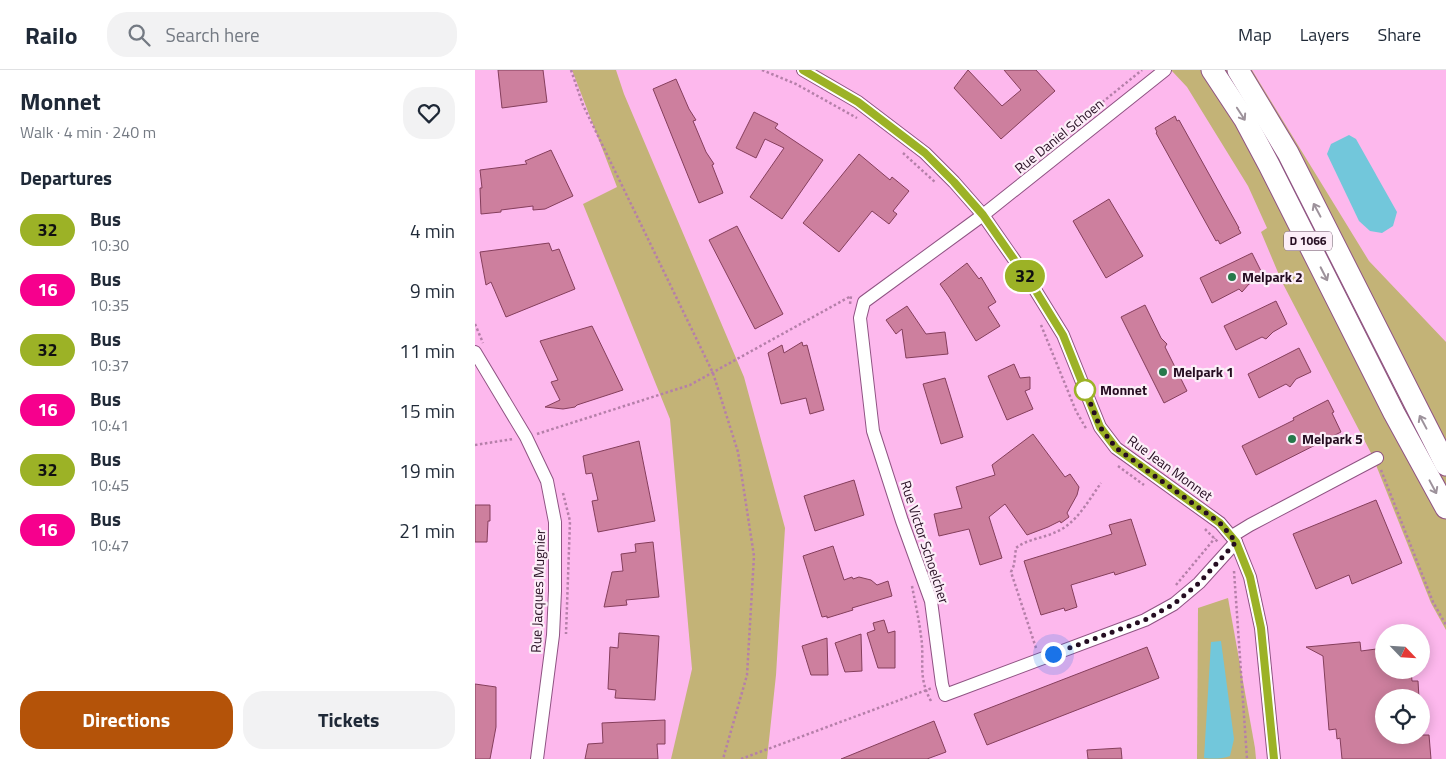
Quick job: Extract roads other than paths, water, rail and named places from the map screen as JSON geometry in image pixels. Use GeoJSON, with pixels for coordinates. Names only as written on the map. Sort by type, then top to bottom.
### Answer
{"type":"FeatureCollection","features":[{"type":"Feature","properties":{"kind":"highway","name":"D 1066"},"geometry":{"type":"LineString","coordinates":[[1238,70],[1287,153],[1446,465]]}},
{"type":"Feature","properties":{"kind":"highway","name":"D 1066"},"geometry":{"type":"LineString","coordinates":[[1213,72],[1245,120],[1394,413],[1446,508]]}},
{"type":"Feature","properties":{"kind":"street","name":"Rue Jean Monnet"},"geometry":{"type":"LineString","coordinates":[[803,70],[858,102],[925,153],[954,182],[983,215],[1034,288],[1063,335],[1100,427],[1116,448],[1220,523],[1234,539],[1250,577],[1261,628],[1274,759]]}},
{"type":"Feature","properties":{"kind":"street","name":"Rue Daniel Schoen"},"geometry":{"type":"LineString","coordinates":[[983,215],[1165,70]]}},
{"type":"Feature","properties":{"kind":"street","name":"Rue Victor Schoelcher"},"geometry":{"type":"LineString","coordinates":[[983,215],[864,302],[860,318],[873,431],[902,521],[931,601],[941,684],[945,696],[1145,620],[1174,604],[1199,583],[1234,539]]}},
{"type":"Feature","properties":{"kind":"street","name":"Rue Jacques Mugnier"},"geometry":{"type":"LineString","coordinates":[[475,352],[526,437],[547,481],[555,522],[553,635],[537,759]]}},
{"type":"Feature","properties":{"kind":"street"},"geometry":{"type":"LineString","coordinates":[[1234,539],[1250,525],[1377,458]]}},
{"type":"Feature","properties":{"kind":"place","name":"Melpark 2"},"geometry":{"type":"Point","coordinates":[1232,277]}},
{"type":"Feature","properties":{"kind":"place","name":"Melpark 1"},"geometry":{"type":"Point","coordinates":[1163,372]}},
{"type":"Feature","properties":{"kind":"place","name":"Monnet"},"geometry":{"type":"Point","coordinates":[1085,390]}},
{"type":"Feature","properties":{"kind":"place","name":"Melpark 5"},"geometry":{"type":"Point","coordinates":[1292,439]}}]}
